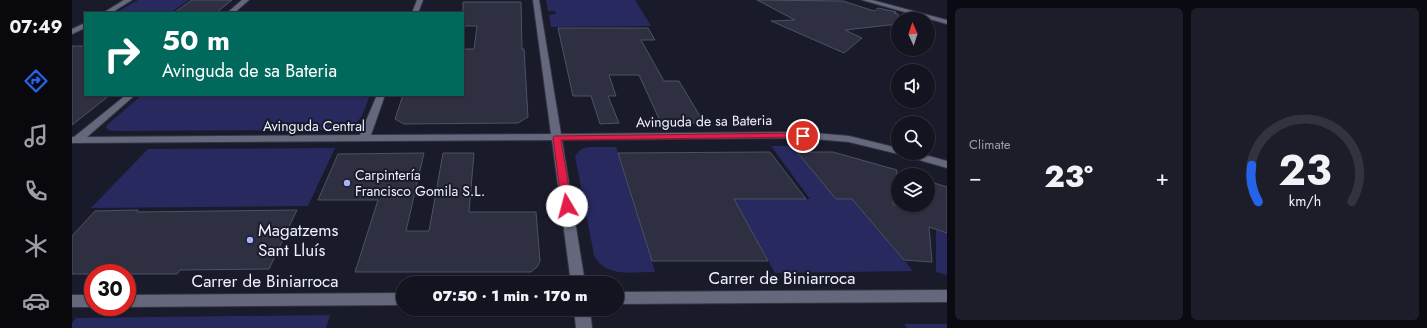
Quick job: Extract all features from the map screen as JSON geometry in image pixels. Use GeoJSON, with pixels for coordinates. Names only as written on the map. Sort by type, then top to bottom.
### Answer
{"type":"FeatureCollection","features":[{"type":"Feature","properties":{"kind":"street"},"geometry":{"type":"LineString","coordinates":[[108,12],[129,0]]}},
{"type":"Feature","properties":{"kind":"street"},"geometry":{"type":"LineString","coordinates":[[231,12],[246,0]]}},
{"type":"Feature","properties":{"kind":"street"},"geometry":{"type":"LineString","coordinates":[[415,12],[420,0]]}},
{"type":"Feature","properties":{"kind":"street"},"geometry":{"type":"LineString","coordinates":[[536,0],[577,276]]}},
{"type":"Feature","properties":{"kind":"street"},"geometry":{"type":"LineString","coordinates":[[865,0],[947,22]]}},
{"type":"Feature","properties":{"kind":"street"},"geometry":{"type":"LineString","coordinates":[[72,32],[84,26]]}},
{"type":"Feature","properties":{"kind":"street"},"geometry":{"type":"LineString","coordinates":[[74,140],[130,96]]}},
{"type":"Feature","properties":{"kind":"street"},"geometry":{"type":"LineString","coordinates":[[364,139],[381,96]]}},
{"type":"Feature","properties":{"kind":"street","name":"Avinguda de sa Bateria"},"geometry":{"type":"LineString","coordinates":[[557,138],[803,136],[849,139],[891,149]]}},
{"type":"Feature","properties":{"kind":"street","name":"Avinguda Central"},"geometry":{"type":"LineString","coordinates":[[74,140],[557,138]]}},
{"type":"Feature","properties":{"kind":"street"},"geometry":{"type":"LineString","coordinates":[[930,160],[947,165]]}},
{"type":"Feature","properties":{"kind":"street","name":"Carrer de Biniarroca"},"geometry":{"type":"LineString","coordinates":[[624,298],[947,296]]}},
{"type":"Feature","properties":{"kind":"street","name":"Carrer de Biniarroca"},"geometry":{"type":"LineString","coordinates":[[136,301],[396,299]]}},
{"type":"Feature","properties":{"kind":"street"},"geometry":{"type":"LineString","coordinates":[[72,301],[84,301]]}},
{"type":"Feature","properties":{"kind":"street"},"geometry":{"type":"LineString","coordinates":[[583,316],[584,328]]}},
{"type":"Feature","properties":{"kind":"shaded area"},"geometry":{"type":"Polygon","coordinates":[[[138,0],[189,0],[171,12],[118,12],[138,0]]]}},
{"type":"Feature","properties":{"kind":"shaded area"},"geometry":{"type":"Polygon","coordinates":[[[546,0],[635,0],[651,26],[551,27],[549,15],[556,14],[555,11],[548,11],[546,0]]]}},
{"type":"Feature","properties":{"kind":"shaded area"},"geometry":{"type":"Polygon","coordinates":[[[141,96],[370,96],[358,122],[341,130],[114,131],[108,130],[106,127],[141,96]]]}},
{"type":"Feature","properties":{"kind":"shaded area"},"geometry":{"type":"Polygon","coordinates":[[[771,146],[792,146],[836,199],[852,199],[913,271],[775,273],[734,199],[810,199],[771,146]]]}},
{"type":"Feature","properties":{"kind":"shaded area"},"geometry":{"type":"Polygon","coordinates":[[[589,147],[616,147],[655,272],[629,273],[612,270],[599,262],[594,255],[575,156],[581,149],[589,147]]]}},
{"type":"Feature","properties":{"kind":"shaded area"},"geometry":{"type":"Polygon","coordinates":[[[335,148],[308,206],[91,208],[148,149],[335,148]]]}},
{"type":"Feature","properties":{"kind":"shaded area"},"geometry":{"type":"Polygon","coordinates":[[[936,230],[947,233],[947,275],[936,272],[936,230]]]}},
{"type":"Feature","properties":{"kind":"shaded area"},"geometry":{"type":"Polygon","coordinates":[[[330,315],[326,328],[72,328],[72,323],[76,318],[330,315]]]}},
{"type":"Feature","properties":{"kind":"shaded area"},"geometry":{"type":"Polygon","coordinates":[[[904,324],[947,324],[947,328],[907,328],[904,324]]]}},
{"type":"Feature","properties":{"kind":"building"},"geometry":{"type":"Polygon","coordinates":[[[192,0],[232,0],[217,12],[175,12],[192,0]]]}},
{"type":"Feature","properties":{"kind":"building"},"geometry":{"type":"Polygon","coordinates":[[[757,0],[843,1],[874,11],[878,8],[896,12],[891,12],[891,25],[845,30],[862,38],[844,53],[771,21],[795,20],[757,0]]]}},
{"type":"Feature","properties":{"kind":"building"},"geometry":{"type":"Polygon","coordinates":[[[463,2],[521,2],[522,49],[524,49],[528,117],[518,123],[404,124],[395,119],[403,96],[464,96],[464,49],[474,49],[477,26],[464,26],[463,2]]]}},
{"type":"Feature","properties":{"kind":"building"},"geometry":{"type":"Polygon","coordinates":[[[558,28],[648,28],[655,40],[641,40],[664,81],[679,81],[704,123],[661,123],[639,75],[609,75],[616,96],[608,96],[619,123],[600,124],[591,96],[573,96],[558,28]]]}},
{"type":"Feature","properties":{"kind":"building"},"geometry":{"type":"Polygon","coordinates":[[[72,46],[84,46],[84,96],[109,96],[72,125],[72,46]]]}},
{"type":"Feature","properties":{"kind":"building"},"geometry":{"type":"Polygon","coordinates":[[[770,152],[806,199],[734,199],[768,261],[652,261],[618,153],[770,152]]]}},
{"type":"Feature","properties":{"kind":"building"},"geometry":{"type":"Polygon","coordinates":[[[797,152],[833,152],[891,168],[891,212],[935,212],[935,183],[947,187],[947,233],[929,227],[932,262],[904,260],[852,199],[836,199],[797,152]]]}},
{"type":"Feature","properties":{"kind":"building"},"geometry":{"type":"Polygon","coordinates":[[[424,153],[406,231],[429,231],[443,153],[474,153],[469,212],[536,212],[540,261],[537,267],[531,272],[355,272],[378,200],[318,200],[338,154],[424,153]]]}},
{"type":"Feature","properties":{"kind":"building"},"geometry":{"type":"Polygon","coordinates":[[[138,210],[137,212],[297,210],[269,269],[180,270],[177,274],[136,274],[136,264],[84,264],[84,274],[72,274],[72,236],[95,211],[138,210]]]}},
{"type":"Feature","properties":{"kind":"place","name":"Carpintería Francisco Gomila S.L."},"geometry":{"type":"Point","coordinates":[347,183]}},
{"type":"Feature","properties":{"kind":"place","name":"Magatzems Sant Lluís"},"geometry":{"type":"Point","coordinates":[250,240]}},
{"type":"Feature","properties":{"kind":"route"},"geometry":{"type":"LineString","coordinates":[[567,206],[557,138],[803,136]]}}]}
